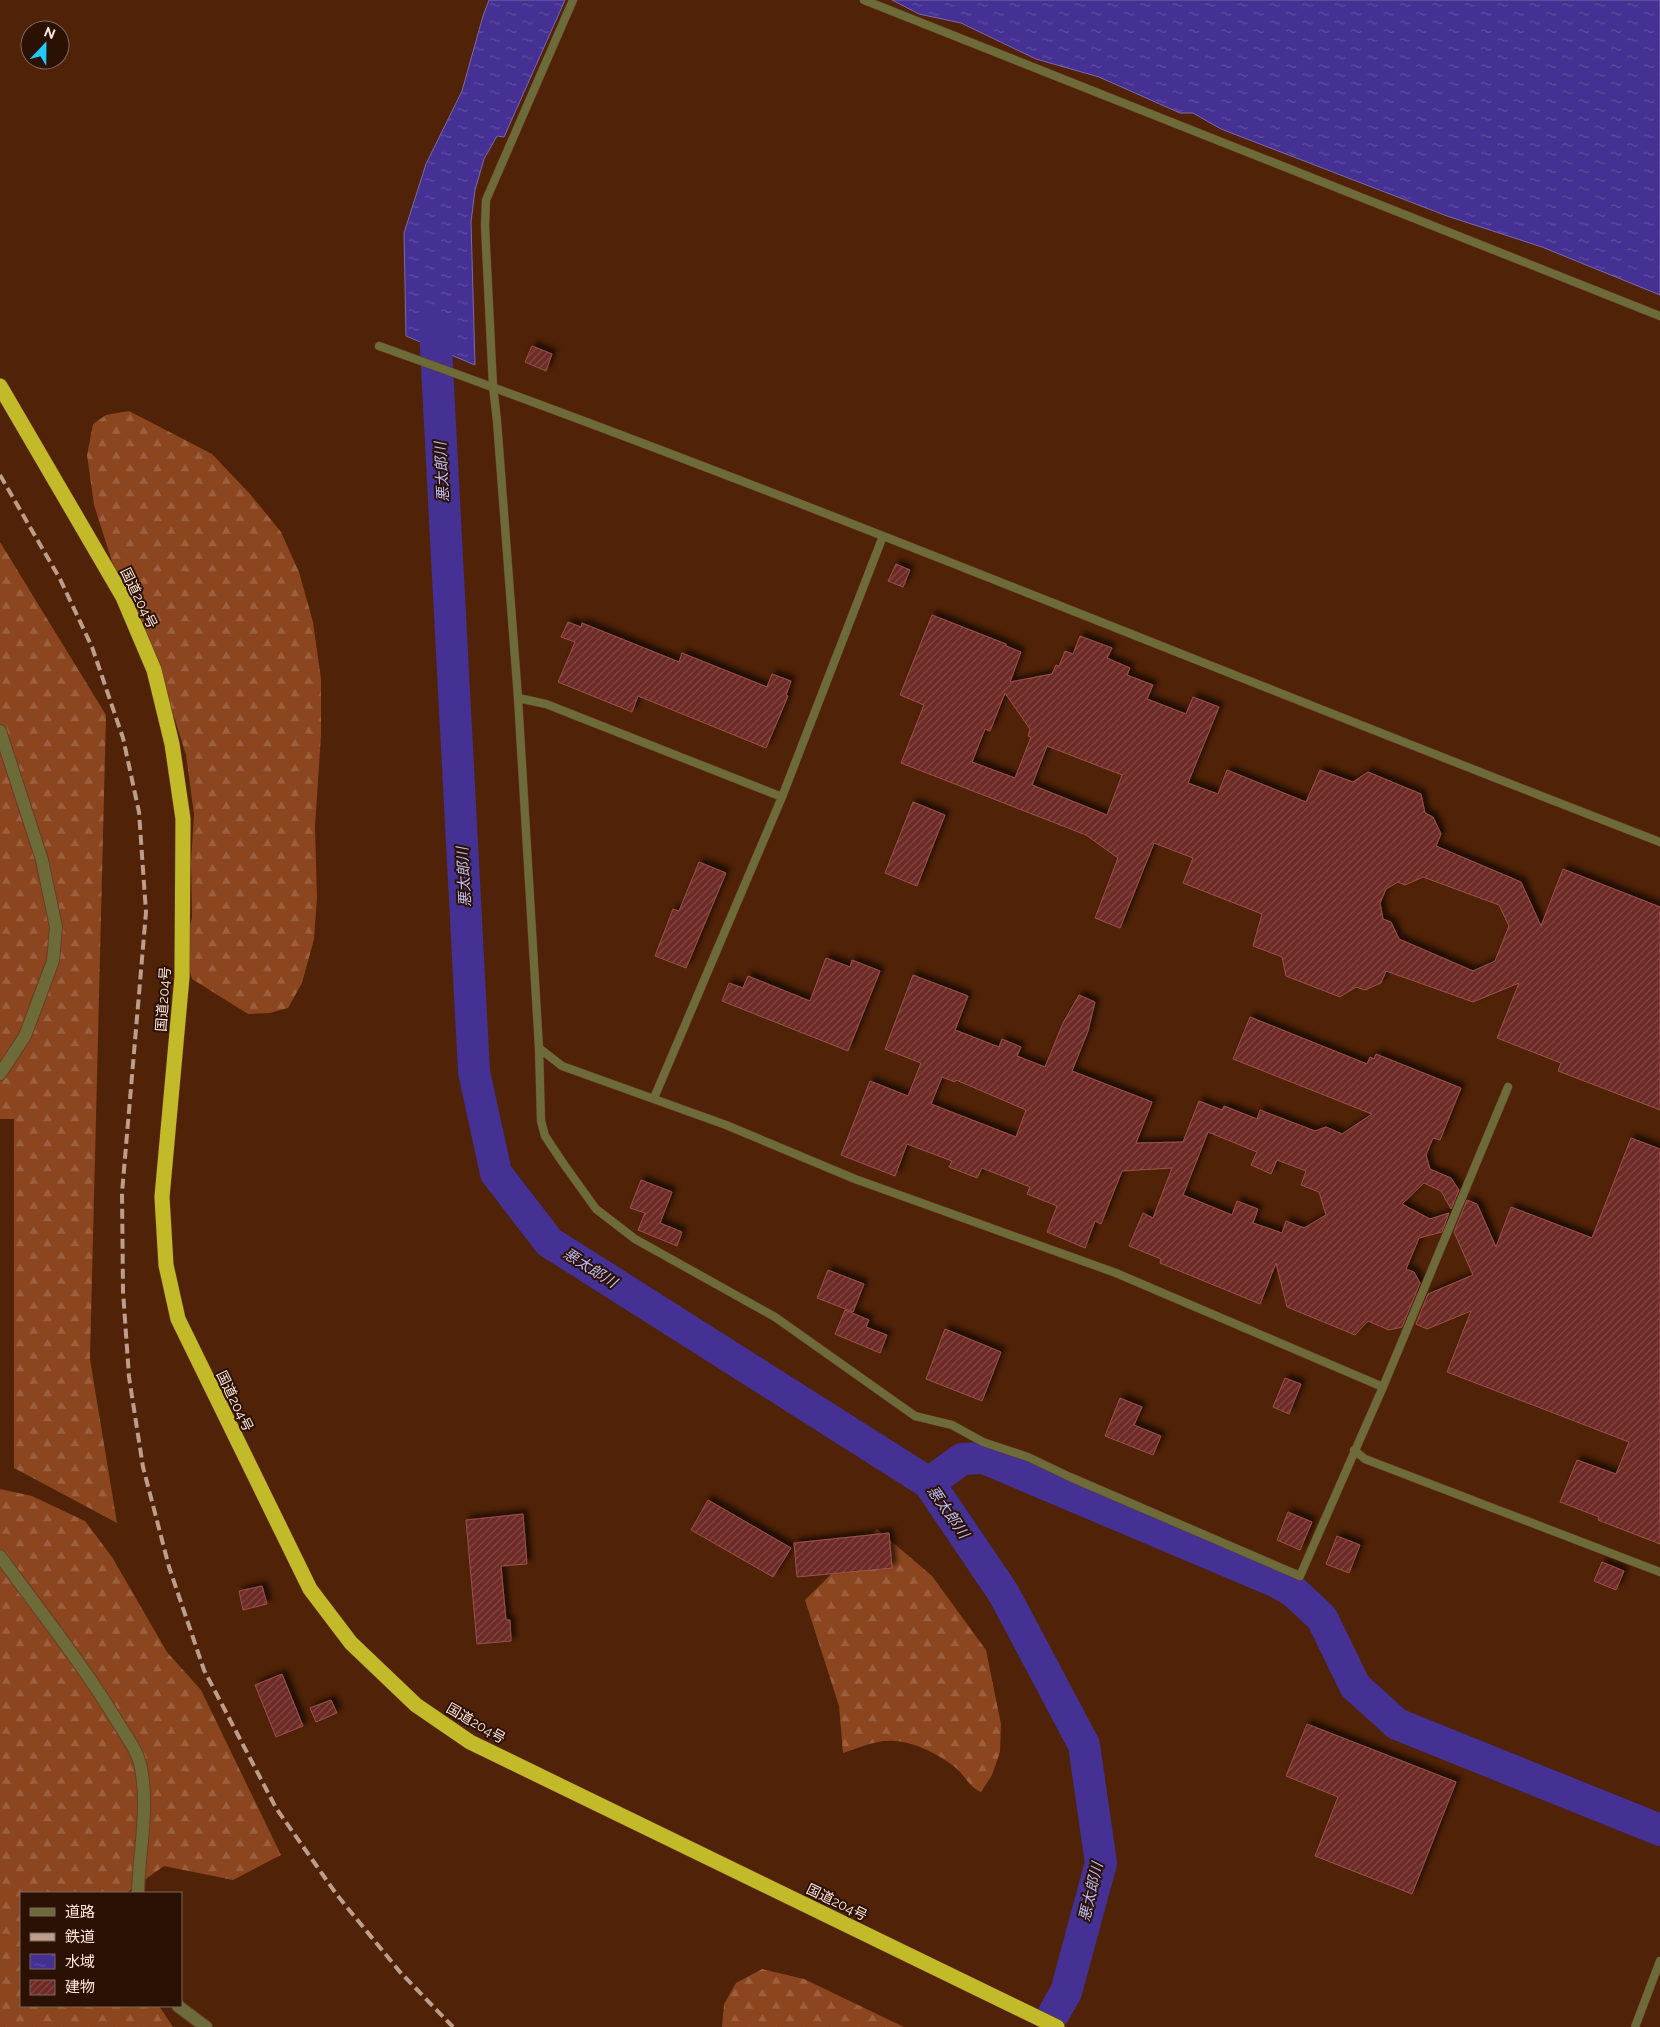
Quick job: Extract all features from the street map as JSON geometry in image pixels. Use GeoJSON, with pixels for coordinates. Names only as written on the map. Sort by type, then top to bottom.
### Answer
{"type":"FeatureCollection","features":[{"type":"Feature","properties":{"kind":"highway","name":"国道204号"},"geometry":{"type":"LineString","coordinates":[[0,386],[123,597],[154,670],[172,744],[182,819],[182,977],[162,1197],[166,1265],[178,1319],[310,1589],[351,1644],[416,1705],[470,1742],[1057,2027]]}},
{"type":"Feature","properties":{"kind":"street"},"geometry":{"type":"LineString","coordinates":[[0,731],[42,860],[56,927],[53,961],[25,1036],[0,1074]]}},
{"type":"Feature","properties":{"kind":"street"},"geometry":{"type":"LineString","coordinates":[[0,1556],[104,1700],[135,1751],[140,1766],[145,1799],[138,1866],[138,1892]]}},
{"type":"Feature","properties":{"kind":"street"},"geometry":{"type":"LineString","coordinates":[[179,2007],[206,2027]]}},
{"type":"Feature","properties":{"kind":"lane"},"geometry":{"type":"LineString","coordinates":[[573,0],[486,200],[485,235],[493,386],[518,698],[539,1048],[541,1121],[545,1136],[596,1209],[635,1239],[775,1317],[915,1416],[952,1425],[984,1442],[1028,1457],[1079,1481],[1300,1576],[1383,1388],[1508,1087]]}},
{"type":"Feature","properties":{"kind":"lane"},"geometry":{"type":"LineString","coordinates":[[864,0],[1660,316]]}},
{"type":"Feature","properties":{"kind":"lane"},"geometry":{"type":"LineString","coordinates":[[379,346],[493,386],[883,536],[1660,842]]}},
{"type":"Feature","properties":{"kind":"lane"},"geometry":{"type":"LineString","coordinates":[[654,1098],[782,797],[883,536]]}},
{"type":"Feature","properties":{"kind":"lane"},"geometry":{"type":"LineString","coordinates":[[518,698],[546,704],[782,797]]}},
{"type":"Feature","properties":{"kind":"lane"},"geometry":{"type":"LineString","coordinates":[[539,1048],[562,1066],[726,1125],[855,1179],[1116,1273],[1383,1388]]}},
{"type":"Feature","properties":{"kind":"lane"},"geometry":{"type":"LineString","coordinates":[[1354,1450],[1375,1462],[1660,1572]]}},
{"type":"Feature","properties":{"kind":"lane"},"geometry":{"type":"LineString","coordinates":[[1635,2027],[1660,1961]]}},
{"type":"Feature","properties":{"kind":"green space"},"geometry":{"type":"Polygon","coordinates":[[[129,411],[212,454],[250,494],[281,532],[299,572],[313,622],[321,679],[321,736],[315,826],[317,898],[314,939],[302,983],[288,1008],[270,1013],[248,1014],[192,979],[184,950],[192,918],[191,861],[194,814],[186,755],[175,720],[130,618],[94,505],[87,455],[93,424],[106,415],[129,411]]]}},
{"type":"Feature","properties":{"kind":"green space"},"geometry":{"type":"Polygon","coordinates":[[[0,542],[106,715],[90,1359],[117,1523],[14,1468],[14,1119],[0,1119],[0,542]]]}},
{"type":"Feature","properties":{"kind":"green space"},"geometry":{"type":"Polygon","coordinates":[[[0,1489],[32,1496],[85,1521],[112,1557],[167,1652],[201,1690],[281,1855],[233,1880],[164,1866],[127,1892],[20,1892],[20,2007],[160,2007],[173,2027],[0,2027],[0,1489]]]}},
{"type":"Feature","properties":{"kind":"green space"},"geometry":{"type":"Polygon","coordinates":[[[877,1529],[932,1576],[986,1650],[1001,1724],[1000,1752],[992,1775],[981,1792],[974,1788],[957,1769],[944,1759],[928,1750],[911,1744],[882,1741],[843,1753],[839,1706],[805,1600],[877,1529]]]}},
{"type":"Feature","properties":{"kind":"green space"},"geometry":{"type":"Polygon","coordinates":[[[762,1969],[804,1979],[904,2027],[722,2027],[724,2004],[736,1983],[762,1969]]]}},
{"type":"Feature","properties":{"kind":"water"},"geometry":{"type":"Polygon","coordinates":[[[489,0],[565,0],[504,137],[497,136],[484,159],[475,190],[471,222],[475,365],[406,336],[404,233],[426,164],[462,91],[489,0]]]}},
{"type":"Feature","properties":{"kind":"water"},"geometry":{"type":"Polygon","coordinates":[[[892,0],[1660,0],[1660,295],[1542,247],[1447,216],[1221,129],[1193,113],[1180,113],[1099,77],[1036,59],[961,23],[919,14],[892,0]]]}},
{"type":"Feature","properties":{"kind":"building"},"geometry":{"type":"Polygon","coordinates":[[[532,346],[552,354],[546,371],[525,362],[532,346]]]}},
{"type":"Feature","properties":{"kind":"building"},"geometry":{"type":"Polygon","coordinates":[[[896,564],[910,570],[903,587],[888,581],[896,564]]]}},
{"type":"Feature","properties":{"kind":"building"},"geometry":{"type":"Polygon","coordinates":[[[932,615],[1006,644],[1006,646],[1021,652],[1010,682],[1052,674],[1056,665],[1059,666],[1065,651],[1073,654],[1080,636],[1112,648],[1107,658],[1130,668],[1127,675],[1153,685],[1147,699],[1186,714],[1193,697],[1219,707],[1188,783],[1218,794],[1227,770],[1306,802],[1320,770],[1353,782],[1368,772],[1421,794],[1425,813],[1433,817],[1441,834],[1436,846],[1521,882],[1541,926],[1563,869],[1660,907],[1660,1110],[1558,1071],[1561,1063],[1497,1038],[1519,983],[1473,1002],[1386,971],[1381,983],[1365,990],[1356,987],[1340,997],[1286,976],[1282,957],[1253,946],[1262,914],[1183,883],[1193,858],[1154,843],[1120,928],[1095,918],[1118,858],[1086,835],[901,763],[924,705],[900,695],[932,615]],[[1005,693],[990,731],[985,729],[972,762],[1015,778],[1031,737],[1028,736],[1030,729],[1005,693]],[[1047,746],[1032,785],[1107,815],[1122,775],[1047,746]],[[1423,877],[1405,885],[1398,882],[1386,889],[1380,903],[1383,919],[1391,922],[1399,939],[1473,971],[1495,961],[1509,926],[1499,905],[1423,877]]]}},
{"type":"Feature","properties":{"kind":"building"},"geometry":{"type":"Polygon","coordinates":[[[568,622],[581,627],[582,623],[679,662],[682,653],[767,687],[772,674],[791,681],[786,695],[788,696],[766,748],[638,696],[632,712],[558,682],[575,642],[561,637],[568,622]]]}},
{"type":"Feature","properties":{"kind":"building"},"geometry":{"type":"Polygon","coordinates":[[[913,802],[945,815],[917,886],[885,873],[913,802]]]}},
{"type":"Feature","properties":{"kind":"building"},"geometry":{"type":"Polygon","coordinates":[[[699,862],[726,873],[686,968],[655,956],[673,909],[679,911],[699,862]]]}},
{"type":"Feature","properties":{"kind":"building"},"geometry":{"type":"Polygon","coordinates":[[[826,958],[850,967],[852,960],[880,971],[848,1051],[722,1001],[729,983],[743,988],[748,976],[810,1001],[826,958]]]}},
{"type":"Feature","properties":{"kind":"building"},"geometry":{"type":"Polygon","coordinates":[[[913,975],[968,996],[955,1030],[999,1047],[1002,1039],[1021,1047],[1017,1056],[1045,1067],[1063,1023],[1079,995],[1095,1002],[1088,1031],[1072,1071],[1152,1102],[1136,1143],[1183,1142],[1199,1101],[1222,1110],[1224,1106],[1257,1119],[1260,1110],[1315,1131],[1326,1127],[1342,1134],[1372,1114],[1233,1059],[1250,1017],[1367,1064],[1370,1057],[1374,1059],[1376,1054],[1461,1088],[1440,1140],[1433,1138],[1426,1155],[1430,1169],[1451,1178],[1459,1190],[1451,1209],[1441,1191],[1424,1183],[1402,1204],[1430,1219],[1449,1213],[1442,1232],[1419,1238],[1406,1269],[1414,1272],[1420,1283],[1402,1327],[1389,1330],[1368,1321],[1355,1335],[1287,1307],[1276,1263],[1260,1304],[1160,1263],[1161,1259],[1129,1246],[1143,1213],[1153,1218],[1172,1168],[1122,1171],[1101,1224],[1095,1221],[1085,1248],[1047,1232],[1057,1206],[1027,1194],[1030,1187],[982,1168],[977,1178],[949,1167],[952,1161],[907,1144],[895,1176],[841,1155],[870,1081],[908,1096],[921,1063],[885,1049],[913,975]],[[942,1077],[931,1104],[1016,1137],[1026,1110],[956,1080],[955,1082],[942,1077]],[[1208,1132],[1183,1195],[1232,1215],[1237,1201],[1258,1209],[1253,1223],[1282,1233],[1286,1221],[1304,1228],[1326,1215],[1319,1192],[1301,1185],[1306,1171],[1277,1160],[1271,1174],[1251,1165],[1257,1152],[1208,1132]]]}},
{"type":"Feature","properties":{"kind":"building"},"geometry":{"type":"Polygon","coordinates":[[[1631,1138],[1660,1149],[1660,1544],[1598,1520],[1599,1517],[1560,1502],[1577,1460],[1616,1474],[1629,1442],[1447,1372],[1471,1311],[1427,1329],[1416,1324],[1428,1294],[1473,1275],[1454,1232],[1467,1200],[1477,1204],[1496,1247],[1511,1207],[1592,1238],[1631,1138]]]}},
{"type":"Feature","properties":{"kind":"building"},"geometry":{"type":"Polygon","coordinates":[[[641,1180],[672,1192],[660,1223],[682,1232],[677,1246],[638,1230],[645,1213],[630,1208],[641,1180]]]}},
{"type":"Feature","properties":{"kind":"building"},"geometry":{"type":"Polygon","coordinates":[[[828,1270],[864,1284],[853,1312],[817,1298],[828,1270]]]}},
{"type":"Feature","properties":{"kind":"building"},"geometry":{"type":"Polygon","coordinates":[[[845,1310],[869,1320],[866,1327],[887,1335],[880,1353],[835,1334],[845,1310]]]}},
{"type":"Feature","properties":{"kind":"building"},"geometry":{"type":"Polygon","coordinates":[[[945,1329],[1001,1352],[982,1401],[926,1379],[945,1329]]]}},
{"type":"Feature","properties":{"kind":"building"},"geometry":{"type":"Polygon","coordinates":[[[1285,1378],[1301,1384],[1289,1414],[1273,1407],[1285,1378]]]}},
{"type":"Feature","properties":{"kind":"building"},"geometry":{"type":"Polygon","coordinates":[[[1120,1398],[1142,1407],[1134,1425],[1161,1436],[1153,1455],[1105,1436],[1120,1398]]]}},
{"type":"Feature","properties":{"kind":"building"},"geometry":{"type":"Polygon","coordinates":[[[708,1500],[791,1548],[773,1577],[691,1530],[708,1500]]]}},
{"type":"Feature","properties":{"kind":"building"},"geometry":{"type":"Polygon","coordinates":[[[1288,1512],[1312,1522],[1300,1550],[1277,1540],[1288,1512]]]}},
{"type":"Feature","properties":{"kind":"building"},"geometry":{"type":"Polygon","coordinates":[[[523,1514],[527,1564],[501,1566],[506,1620],[510,1620],[511,1641],[477,1644],[466,1520],[523,1514]]]}},
{"type":"Feature","properties":{"kind":"building"},"geometry":{"type":"Polygon","coordinates":[[[889,1533],[892,1568],[797,1577],[794,1543],[889,1533]]]}},
{"type":"Feature","properties":{"kind":"building"},"geometry":{"type":"Polygon","coordinates":[[[1337,1536],[1360,1545],[1349,1573],[1326,1564],[1337,1536]]]}},
{"type":"Feature","properties":{"kind":"building"},"geometry":{"type":"Polygon","coordinates":[[[1602,1562],[1624,1571],[1616,1590],[1594,1581],[1602,1562]]]}},
{"type":"Feature","properties":{"kind":"building"},"geometry":{"type":"Polygon","coordinates":[[[262,1586],[267,1604],[243,1610],[239,1591],[262,1586]]]}},
{"type":"Feature","properties":{"kind":"building"},"geometry":{"type":"Polygon","coordinates":[[[282,1674],[303,1726],[276,1737],[255,1685],[282,1674]]]}},
{"type":"Feature","properties":{"kind":"building"},"geometry":{"type":"Polygon","coordinates":[[[331,1700],[337,1713],[316,1722],[310,1708],[331,1700]]]}},
{"type":"Feature","properties":{"kind":"building"},"geometry":{"type":"Polygon","coordinates":[[[1307,1724],[1456,1782],[1412,1894],[1315,1856],[1338,1797],[1286,1776],[1307,1724]]]}},
{"type":"Feature","properties":{"kind":"waterway","name":"悪太郎川"},"geometry":{"type":"LineString","coordinates":[[435,329],[474,1072],[496,1173],[549,1242],[929,1483],[1004,1594],[1084,1745],[1101,1863],[1066,1992],[1054,2013]]}},
{"type":"Feature","properties":{"kind":"waterway"},"geometry":{"type":"LineString","coordinates":[[929,1483],[962,1459],[984,1458],[1277,1582],[1293,1591],[1322,1618],[1355,1686],[1397,1724],[1660,1830]]}},
{"type":"Feature","properties":{"kind":"railway"},"geometry":{"type":"LineString","coordinates":[[0,475],[60,579],[92,647],[123,738],[139,812],[146,912],[122,1193],[123,1291],[129,1377],[143,1467],[169,1567],[204,1670],[276,1808],[337,1895],[400,1972],[453,2027]]}}]}
